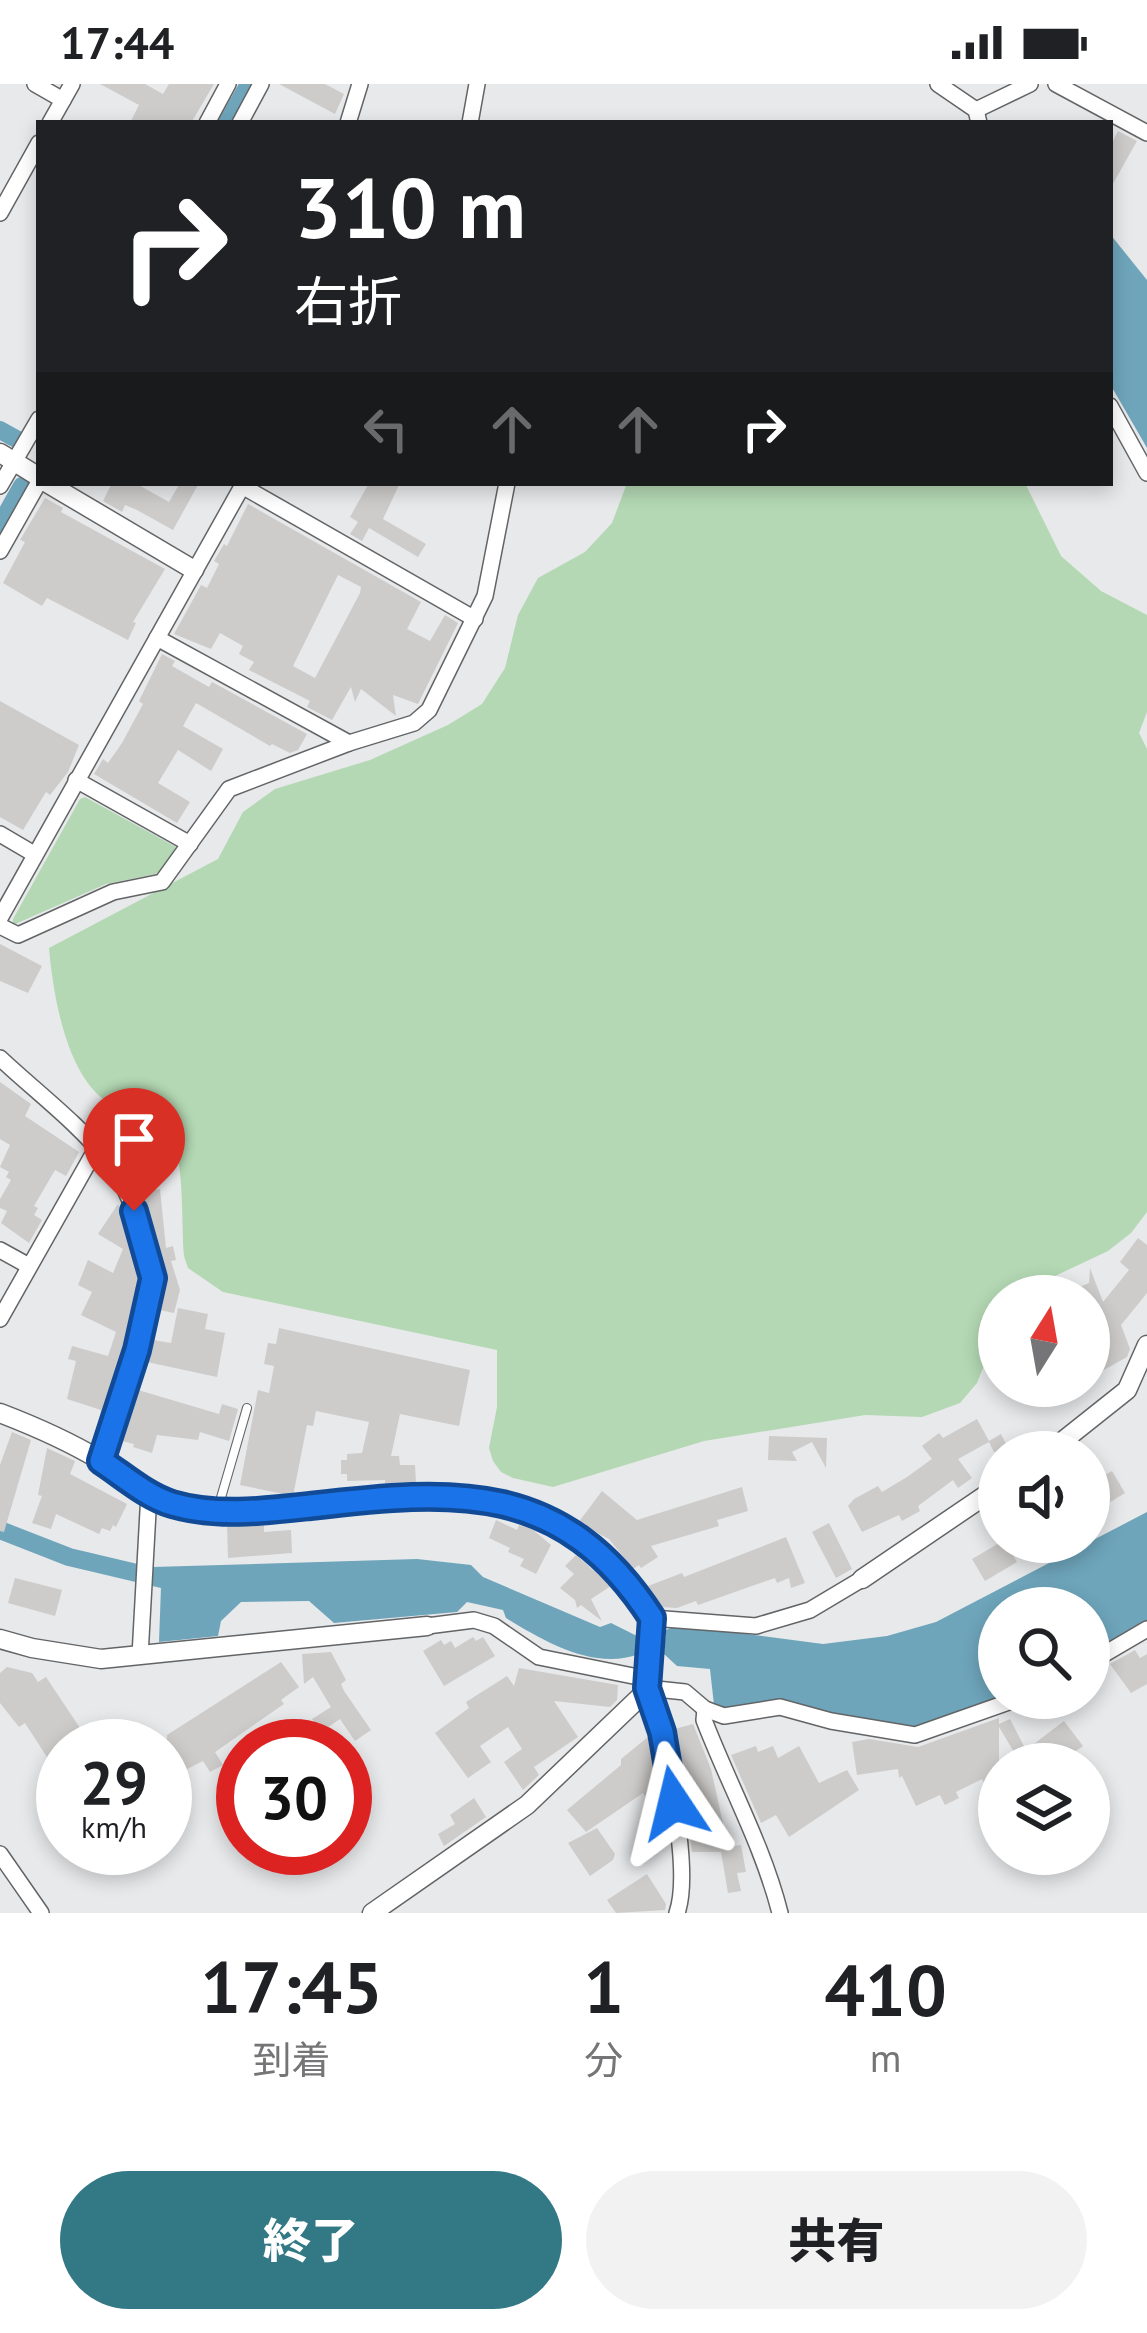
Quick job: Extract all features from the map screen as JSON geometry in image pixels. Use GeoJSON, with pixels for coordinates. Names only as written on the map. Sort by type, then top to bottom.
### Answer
{"type":"FeatureCollection","features":[{"type":"Feature","properties":{"kind":"street"},"geometry":{"type":"LineString","coordinates":[[34,84],[63,100]]}},
{"type":"Feature","properties":{"kind":"street"},"geometry":{"type":"LineString","coordinates":[[52,120],[72,84]]}},
{"type":"Feature","properties":{"kind":"street"},"geometry":{"type":"LineString","coordinates":[[209,120],[228,84]]}},
{"type":"Feature","properties":{"kind":"street"},"geometry":{"type":"LineString","coordinates":[[242,120],[261,84]]}},
{"type":"Feature","properties":{"kind":"street"},"geometry":{"type":"LineString","coordinates":[[349,120],[360,84]]}},
{"type":"Feature","properties":{"kind":"street"},"geometry":{"type":"LineString","coordinates":[[471,120],[478,84]]}},
{"type":"Feature","properties":{"kind":"street"},"geometry":{"type":"LineString","coordinates":[[938,84],[977,117],[1028,85]]}},
{"type":"Feature","properties":{"kind":"street"},"geometry":{"type":"LineString","coordinates":[[1056,84],[1147,133]]}},
{"type":"Feature","properties":{"kind":"street"},"geometry":{"type":"LineString","coordinates":[[0,213],[36,148]]}},
{"type":"Feature","properties":{"kind":"street"},"geometry":{"type":"LineString","coordinates":[[1113,411],[1147,473]]}},
{"type":"Feature","properties":{"kind":"street"},"geometry":{"type":"LineString","coordinates":[[0,551],[36,433]]}},
{"type":"Feature","properties":{"kind":"street"},"geometry":{"type":"LineString","coordinates":[[0,486],[28,471]]}},
{"type":"Feature","properties":{"kind":"street"},"geometry":{"type":"LineString","coordinates":[[53,486],[194,571]]}},
{"type":"Feature","properties":{"kind":"street"},"geometry":{"type":"LineString","coordinates":[[242,486],[0,922],[18,935],[113,892],[162,882],[230,789],[413,723],[429,710],[485,596],[506,486]]}},
{"type":"Feature","properties":{"kind":"street"},"geometry":{"type":"LineString","coordinates":[[246,486],[475,619]]}},
{"type":"Feature","properties":{"kind":"street"},"geometry":{"type":"LineString","coordinates":[[158,638],[349,743]]}},
{"type":"Feature","properties":{"kind":"street"},"geometry":{"type":"LineString","coordinates":[[76,780],[190,844]]}},
{"type":"Feature","properties":{"kind":"street"},"geometry":{"type":"LineString","coordinates":[[0,834],[34,854]]}},
{"type":"Feature","properties":{"kind":"street"},"geometry":{"type":"LineString","coordinates":[[0,1058],[109,1162],[134,1211],[153,1278],[137,1350],[101,1461]]}},
{"type":"Feature","properties":{"kind":"street"},"geometry":{"type":"LineString","coordinates":[[0,1318],[96,1149]]}},
{"type":"Feature","properties":{"kind":"street"},"geometry":{"type":"LineString","coordinates":[[0,1250],[29,1266]]}},
{"type":"Feature","properties":{"kind":"street"},"geometry":{"type":"LineString","coordinates":[[1078,1431],[1142,1377],[1147,1345]]}},
{"type":"Feature","properties":{"kind":"street"},"geometry":{"type":"LineString","coordinates":[[0,1413],[101,1461],[172,1504],[218,1510],[277,1509],[404,1495],[471,1496],[513,1505],[554,1522],[598,1554],[652,1618],[647,1683],[662,1732],[674,1803],[682,1881],[677,1913]]}},
{"type":"Feature","properties":{"kind":"street"},"geometry":{"type":"LineString","coordinates":[[140,1656],[148,1493]]}},
{"type":"Feature","properties":{"kind":"street"},"geometry":{"type":"LineString","coordinates":[[652,1618],[756,1626],[810,1610],[978,1500]]}},
{"type":"Feature","properties":{"kind":"street"},"geometry":{"type":"LineString","coordinates":[[0,1639],[101,1659],[474,1621],[494,1626],[539,1657],[686,1692],[705,1709],[724,1716],[781,1707],[915,1735],[978,1713]]}},
{"type":"Feature","properties":{"kind":"street"},"geometry":{"type":"LineString","coordinates":[[1110,1651],[1147,1629]]}},
{"type":"Feature","properties":{"kind":"street"},"geometry":{"type":"LineString","coordinates":[[372,1913],[527,1805],[625,1714],[647,1683]]}},
{"type":"Feature","properties":{"kind":"street"},"geometry":{"type":"LineString","coordinates":[[705,1709],[704,1720],[734,1798],[768,1864],[781,1913]]}},
{"type":"Feature","properties":{"kind":"street"},"geometry":{"type":"LineString","coordinates":[[0,1854],[41,1913]]}},
{"type":"Feature","properties":{"kind":"lane"},"geometry":{"type":"LineString","coordinates":[[218,1510],[247,1408]]}},
{"type":"Feature","properties":{"kind":"green space"},"geometry":{"type":"Polygon","coordinates":[[[626,486],[1026,486],[1061,556],[1101,591],[1147,615],[1147,712],[1139,733],[1147,749],[1147,1212],[1108,1251],[1057,1275],[978,1275],[978,1380],[960,1403],[922,1417],[865,1415],[704,1441],[553,1487],[513,1478],[493,1461],[489,1448],[497,1407],[497,1350],[223,1292],[188,1268],[179,1162],[171,1135],[154,1118],[115,1106],[85,1079],[66,1036],[49,948],[218,859],[243,812],[275,789],[370,760],[482,704],[505,668],[518,615],[538,578],[585,552],[612,523],[626,486]]]}},
{"type":"Feature","properties":{"kind":"green space"},"geometry":{"type":"Polygon","coordinates":[[[85,797],[176,847],[160,873],[106,884],[13,925],[80,799],[85,797]]]}},
{"type":"Feature","properties":{"kind":"water"},"geometry":{"type":"Polygon","coordinates":[[[1113,238],[1147,280],[1147,448],[1113,389],[1113,238]]]}},
{"type":"Feature","properties":{"kind":"water"},"geometry":{"type":"Polygon","coordinates":[[[1147,1512],[1147,1623],[1110,1644],[1110,1587],[1003,1587],[1049,1563],[1110,1563],[1110,1531],[1147,1512]]]}},
{"type":"Feature","properties":{"kind":"water"},"geometry":{"type":"Polygon","coordinates":[[[417,1559],[471,1565],[483,1577],[600,1627],[611,1623],[641,1638],[639,1654],[605,1659],[570,1651],[506,1618],[503,1610],[467,1602],[457,1612],[334,1623],[309,1601],[241,1602],[221,1621],[218,1636],[159,1642],[161,1587],[151,1584],[153,1567],[417,1559]]]}},
{"type":"Feature","properties":{"kind":"water"},"geometry":{"type":"Polygon","coordinates":[[[978,1600],[978,1706],[916,1731],[772,1700],[726,1710],[714,1705],[710,1669],[677,1666],[664,1654],[666,1630],[678,1625],[823,1644],[887,1636],[936,1622],[978,1600]]]}},
{"type":"Feature","properties":{"kind":"building"},"geometry":{"type":"Polygon","coordinates":[[[100,84],[145,84],[163,94],[169,84],[214,84],[193,120],[132,120],[139,105],[100,84]]]}},
{"type":"Feature","properties":{"kind":"building"},"geometry":{"type":"Polygon","coordinates":[[[279,84],[325,84],[344,94],[335,114],[279,84]]]}},
{"type":"Feature","properties":{"kind":"building"},"geometry":{"type":"Polygon","coordinates":[[[1118,131],[1137,141],[1113,184],[1113,141],[1118,131]]]}},
{"type":"Feature","properties":{"kind":"building"},"geometry":{"type":"Polygon","coordinates":[[[110,486],[140,486],[169,502],[178,486],[197,486],[173,530],[125,505],[122,512],[103,501],[110,486]]]}},
{"type":"Feature","properties":{"kind":"building"},"geometry":{"type":"Polygon","coordinates":[[[367,486],[399,486],[383,519],[426,544],[418,557],[369,528],[362,541],[350,534],[358,522],[350,517],[367,486]]]}},
{"type":"Feature","properties":{"kind":"building"},"geometry":{"type":"Polygon","coordinates":[[[45,498],[63,508],[61,512],[165,569],[133,622],[128,640],[47,598],[42,606],[3,583],[25,542],[20,540],[45,498]]]}},
{"type":"Feature","properties":{"kind":"building"},"geometry":{"type":"Polygon","coordinates":[[[248,504],[421,602],[407,629],[430,641],[445,615],[458,623],[418,704],[393,695],[396,716],[361,689],[355,702],[351,687],[332,720],[307,707],[310,701],[249,670],[254,662],[239,654],[243,646],[220,633],[211,649],[174,634],[201,585],[207,588],[219,564],[214,561],[248,504]],[[338,575],[293,666],[315,678],[361,587],[338,575]]]}},
{"type":"Feature","properties":{"kind":"building"},"geometry":{"type":"Polygon","coordinates":[[[162,654],[175,661],[172,666],[209,687],[212,682],[307,734],[298,750],[290,753],[196,703],[183,726],[223,749],[211,771],[178,750],[158,783],[190,802],[177,823],[94,774],[122,743],[162,654]]]}},
{"type":"Feature","properties":{"kind":"building"},"geometry":{"type":"Polygon","coordinates":[[[0,701],[79,745],[68,772],[50,795],[46,792],[23,830],[0,817],[0,701]]]}},
{"type":"Feature","properties":{"kind":"building"},"geometry":{"type":"Polygon","coordinates":[[[0,944],[42,966],[28,993],[0,981],[0,944]]]}},
{"type":"Feature","properties":{"kind":"building"},"geometry":{"type":"Polygon","coordinates":[[[0,1082],[31,1104],[25,1116],[79,1152],[66,1176],[55,1170],[34,1206],[38,1208],[34,1215],[42,1220],[29,1243],[1,1223],[7,1211],[0,1208],[0,1199],[11,1180],[6,1177],[9,1172],[0,1167],[10,1145],[0,1139],[0,1082]]]}},
{"type":"Feature","properties":{"kind":"building"},"geometry":{"type":"Polygon","coordinates":[[[151,1119],[157,1156],[122,1160],[113,1149],[117,1122],[151,1119]]]}},
{"type":"Feature","properties":{"kind":"building"},"geometry":{"type":"Polygon","coordinates":[[[160,1189],[166,1248],[173,1246],[176,1260],[171,1261],[180,1290],[174,1313],[160,1310],[162,1258],[139,1192],[160,1189]]]}},
{"type":"Feature","properties":{"kind":"building"},"geometry":{"type":"Polygon","coordinates":[[[118,1204],[135,1249],[139,1287],[103,1421],[99,1420],[101,1410],[67,1399],[76,1361],[68,1359],[72,1346],[108,1356],[116,1332],[81,1315],[92,1292],[78,1285],[88,1260],[113,1273],[123,1249],[98,1234],[118,1204]]]}},
{"type":"Feature","properties":{"kind":"building"},"geometry":{"type":"Polygon","coordinates":[[[1138,1238],[1147,1245],[1147,1293],[1121,1325],[1130,1349],[1127,1357],[1110,1367],[1110,1293],[1129,1270],[1120,1262],[1138,1238]]]}},
{"type":"Feature","properties":{"kind":"building"},"geometry":{"type":"Polygon","coordinates":[[[178,1308],[208,1314],[205,1329],[225,1333],[217,1377],[147,1362],[153,1340],[171,1343],[178,1308]]]}},
{"type":"Feature","properties":{"kind":"building"},"geometry":{"type":"Polygon","coordinates":[[[279,1328],[470,1370],[459,1426],[400,1414],[391,1456],[399,1456],[400,1465],[415,1465],[416,1483],[347,1481],[347,1474],[341,1474],[341,1460],[347,1460],[347,1454],[362,1453],[369,1422],[316,1411],[313,1426],[307,1425],[293,1496],[240,1485],[258,1390],[269,1393],[274,1366],[264,1364],[268,1343],[276,1344],[279,1328]]]}},
{"type":"Feature","properties":{"kind":"building"},"geometry":{"type":"Polygon","coordinates":[[[138,1390],[219,1414],[222,1404],[238,1409],[229,1441],[200,1432],[198,1440],[157,1435],[152,1453],[122,1441],[138,1390]]]}},
{"type":"Feature","properties":{"kind":"building"},"geometry":{"type":"Polygon","coordinates":[[[977,1419],[984,1431],[978,1431],[978,1448],[958,1459],[972,1478],[958,1488],[953,1480],[902,1521],[899,1515],[862,1532],[848,1506],[854,1499],[878,1486],[882,1492],[907,1477],[932,1459],[922,1446],[939,1433],[943,1438],[977,1419]]]}},
{"type":"Feature","properties":{"kind":"building"},"geometry":{"type":"Polygon","coordinates":[[[12,1432],[31,1440],[4,1532],[0,1531],[0,1465],[12,1432]]]}},
{"type":"Feature","properties":{"kind":"building"},"geometry":{"type":"Polygon","coordinates":[[[769,1436],[827,1438],[826,1468],[812,1442],[792,1452],[797,1461],[768,1460],[769,1436]]]}},
{"type":"Feature","properties":{"kind":"building"},"geometry":{"type":"Polygon","coordinates":[[[47,1448],[75,1461],[70,1474],[127,1504],[116,1527],[102,1528],[99,1534],[56,1514],[51,1529],[32,1523],[42,1496],[38,1495],[47,1448]]]}},
{"type":"Feature","properties":{"kind":"building"},"geometry":{"type":"Polygon","coordinates":[[[1110,1472],[1125,1493],[1110,1502],[1110,1472]]]}},
{"type":"Feature","properties":{"kind":"building"},"geometry":{"type":"Polygon","coordinates":[[[742,1487],[748,1511],[717,1520],[719,1526],[651,1546],[658,1557],[641,1568],[633,1569],[609,1539],[578,1523],[602,1491],[637,1520],[742,1487]]]}},
{"type":"Feature","properties":{"kind":"building"},"geometry":{"type":"Polygon","coordinates":[[[496,1520],[517,1530],[519,1525],[532,1529],[551,1545],[536,1574],[520,1566],[524,1559],[508,1552],[510,1548],[489,1538],[496,1520]]]}},
{"type":"Feature","properties":{"kind":"building"},"geometry":{"type":"Polygon","coordinates":[[[829,1523],[852,1569],[836,1578],[812,1532],[829,1523]]]}},
{"type":"Feature","properties":{"kind":"building"},"geometry":{"type":"Polygon","coordinates":[[[227,1524],[264,1524],[264,1532],[291,1530],[292,1553],[228,1558],[227,1524]]]}},
{"type":"Feature","properties":{"kind":"building"},"geometry":{"type":"Polygon","coordinates":[[[786,1537],[805,1583],[791,1588],[789,1578],[777,1583],[775,1578],[677,1608],[661,1607],[648,1586],[682,1573],[684,1577],[786,1537]]]}},
{"type":"Feature","properties":{"kind":"building"},"geometry":{"type":"Polygon","coordinates":[[[576,1555],[611,1586],[591,1599],[602,1621],[581,1605],[577,1608],[575,1600],[560,1588],[574,1574],[565,1566],[576,1555]]]}},
{"type":"Feature","properties":{"kind":"building"},"geometry":{"type":"Polygon","coordinates":[[[978,1555],[978,1563],[1015,1563],[985,1581],[972,1559],[978,1555]]]}},
{"type":"Feature","properties":{"kind":"building"},"geometry":{"type":"Polygon","coordinates":[[[15,1578],[62,1590],[55,1616],[8,1603],[15,1578]]]}},
{"type":"Feature","properties":{"kind":"building"},"geometry":{"type":"Polygon","coordinates":[[[473,1637],[476,1641],[483,1637],[495,1656],[444,1686],[423,1651],[441,1640],[444,1645],[451,1641],[455,1648],[473,1637]]]}},
{"type":"Feature","properties":{"kind":"building"},"geometry":{"type":"Polygon","coordinates":[[[1135,1650],[1140,1658],[1147,1654],[1147,1684],[1131,1693],[1110,1664],[1135,1650]]]}},
{"type":"Feature","properties":{"kind":"building"},"geometry":{"type":"Polygon","coordinates":[[[331,1652],[346,1680],[341,1684],[344,1691],[363,1719],[312,1719],[331,1707],[313,1677],[304,1684],[302,1654],[331,1652]]]}},
{"type":"Feature","properties":{"kind":"building"},"geometry":{"type":"Polygon","coordinates":[[[281,1662],[299,1687],[262,1719],[216,1719],[216,1769],[210,1772],[203,1761],[192,1766],[192,1719],[281,1662]]]}},
{"type":"Feature","properties":{"kind":"building"},"geometry":{"type":"Polygon","coordinates":[[[7,1667],[32,1673],[38,1682],[46,1677],[74,1719],[36,1719],[36,1740],[25,1723],[19,1727],[0,1703],[0,1673],[7,1667]]]}},
{"type":"Feature","properties":{"kind":"building"},"geometry":{"type":"Polygon","coordinates":[[[519,1668],[618,1685],[617,1700],[610,1707],[554,1701],[578,1737],[534,1767],[539,1775],[523,1790],[504,1762],[522,1749],[508,1727],[480,1746],[491,1762],[468,1778],[435,1733],[469,1708],[466,1702],[507,1676],[514,1686],[519,1668]]]}},
{"type":"Feature","properties":{"kind":"building"},"geometry":{"type":"Polygon","coordinates":[[[996,1719],[999,1724],[1010,1719],[1022,1743],[1009,1743],[999,1727],[999,1743],[978,1743],[978,1781],[956,1792],[959,1798],[945,1805],[940,1795],[916,1806],[898,1769],[857,1775],[852,1742],[869,1739],[918,1747],[996,1719]]]}},
{"type":"Feature","properties":{"kind":"building"},"geometry":{"type":"Polygon","coordinates":[[[1064,1721],[1081,1743],[1035,1743],[1064,1721]]]}},
{"type":"Feature","properties":{"kind":"building"},"geometry":{"type":"Polygon","coordinates":[[[693,1724],[711,1769],[726,1837],[731,1836],[733,1846],[741,1845],[746,1872],[737,1873],[741,1891],[728,1893],[721,1852],[692,1852],[687,1811],[700,1808],[692,1776],[682,1778],[671,1730],[693,1724]]]}},
{"type":"Feature","properties":{"kind":"building"},"geometry":{"type":"Polygon","coordinates":[[[648,1737],[662,1800],[652,1807],[643,1793],[586,1832],[567,1810],[648,1737]]]}},
{"type":"Feature","properties":{"kind":"building"},"geometry":{"type":"Polygon","coordinates":[[[756,1746],[758,1752],[773,1746],[778,1758],[799,1746],[819,1783],[847,1770],[859,1790],[789,1837],[776,1815],[761,1823],[731,1755],[756,1746]]]}},
{"type":"Feature","properties":{"kind":"building"},"geometry":{"type":"Polygon","coordinates":[[[474,1798],[486,1817],[444,1846],[438,1834],[455,1824],[450,1815],[474,1798]]]}},
{"type":"Feature","properties":{"kind":"building"},"geometry":{"type":"Polygon","coordinates":[[[597,1828],[615,1854],[590,1876],[568,1843],[597,1828]]]}},
{"type":"Feature","properties":{"kind":"building"},"geometry":{"type":"Polygon","coordinates":[[[647,1874],[665,1910],[616,1913],[607,1900],[647,1874]]]}},
{"type":"Feature","properties":{"kind":"waterway"},"geometry":{"type":"LineString","coordinates":[[229,120],[249,84]]}},
{"type":"Feature","properties":{"kind":"waterway"},"geometry":{"type":"LineString","coordinates":[[0,430],[18,440]]}},
{"type":"Feature","properties":{"kind":"waterway"},"geometry":{"type":"LineString","coordinates":[[0,525],[22,486]]}},
{"type":"Feature","properties":{"kind":"waterway"},"geometry":{"type":"LineString","coordinates":[[0,1530],[69,1557],[162,1579]]}},
{"type":"Feature","properties":{"kind":"route"},"geometry":{"type":"LineString","coordinates":[[134,1211],[153,1278],[137,1350],[101,1461],[148,1493],[196,1508],[240,1512],[404,1495],[471,1496],[513,1505],[554,1522],[598,1554],[652,1618],[647,1688],[662,1732],[674,1803]]}}]}
